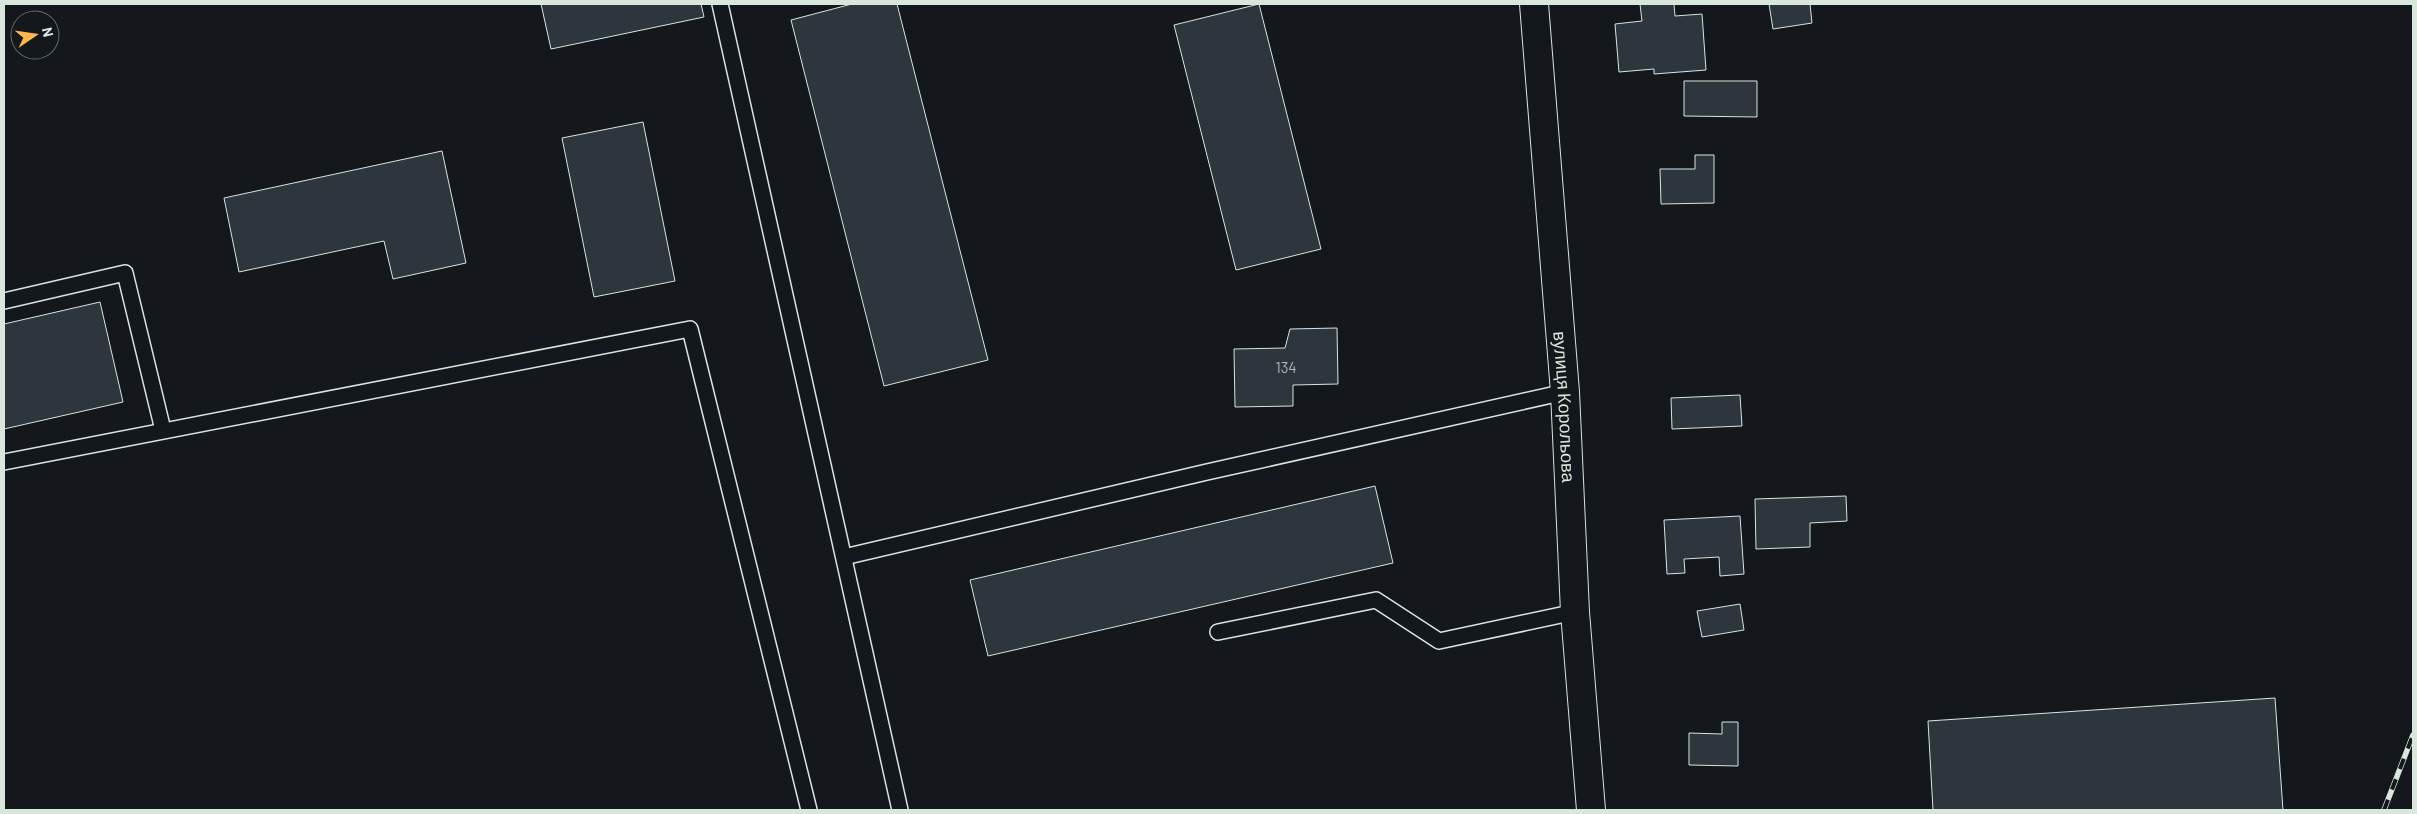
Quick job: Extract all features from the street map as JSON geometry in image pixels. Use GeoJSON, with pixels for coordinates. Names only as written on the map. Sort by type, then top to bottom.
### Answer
{"type":"FeatureCollection","features":[{"type":"Feature","properties":{"kind":"main road","name":"вулиця Корольова"},"geometry":{"type":"LineString","coordinates":[[1534,4],[1565,392],[1575,612],[1591,810]]}},
{"type":"Feature","properties":{"kind":"lane"},"geometry":{"type":"LineString","coordinates":[[720,4],[900,810]]}},
{"type":"Feature","properties":{"kind":"lane"},"geometry":{"type":"LineString","coordinates":[[4,301],[125,273],[163,430]]}},
{"type":"Feature","properties":{"kind":"lane"},"geometry":{"type":"LineString","coordinates":[[4,462],[690,329],[809,810]]}},
{"type":"Feature","properties":{"kind":"lane"},"geometry":{"type":"LineString","coordinates":[[844,557],[1207,472],[1565,392]]}},
{"type":"Feature","properties":{"kind":"lane"},"geometry":{"type":"LineString","coordinates":[[1218,632],[1376,600],[1439,641],[1575,612]]}},
{"type":"Feature","properties":{"kind":"building"},"geometry":{"type":"Polygon","coordinates":[[[541,4],[701,4],[704,17],[551,49],[541,4]]]}},
{"type":"Feature","properties":{"kind":"building"},"geometry":{"type":"Polygon","coordinates":[[[852,4],[897,4],[988,360],[884,386],[791,20],[852,4]]]}},
{"type":"Feature","properties":{"kind":"building"},"geometry":{"type":"Polygon","coordinates":[[[1259,4],[1321,249],[1236,270],[1174,25],[1259,4]]]}},
{"type":"Feature","properties":{"kind":"building"},"geometry":{"type":"Polygon","coordinates":[[[1640,4],[1674,4],[1675,16],[1702,14],[1706,70],[1654,74],[1654,69],[1619,72],[1615,24],[1642,21],[1640,4]]]}},
{"type":"Feature","properties":{"kind":"building"},"geometry":{"type":"Polygon","coordinates":[[[1769,4],[1810,4],[1812,23],[1773,29],[1769,4]]]}},
{"type":"Feature","properties":{"kind":"building"},"geometry":{"type":"Polygon","coordinates":[[[1684,81],[1757,81],[1757,117],[1684,116],[1684,81]]]}},
{"type":"Feature","properties":{"kind":"building"},"geometry":{"type":"Polygon","coordinates":[[[643,122],[675,281],[594,297],[562,138],[643,122]]]}},
{"type":"Feature","properties":{"kind":"building"},"geometry":{"type":"Polygon","coordinates":[[[442,151],[466,263],[393,279],[384,241],[239,272],[224,198],[442,151]]]}},
{"type":"Feature","properties":{"kind":"building"},"geometry":{"type":"Polygon","coordinates":[[[1695,155],[1714,155],[1714,203],[1661,204],[1660,169],[1695,169],[1695,155]]]}},
{"type":"Feature","properties":{"kind":"building"},"geometry":{"type":"Polygon","coordinates":[[[100,302],[123,402],[4,429],[4,324],[100,302]]]}},
{"type":"Feature","properties":{"kind":"building"},"geometry":{"type":"Polygon","coordinates":[[[1337,328],[1338,384],[1293,385],[1293,406],[1235,407],[1234,349],[1285,348],[1290,329],[1337,328]]]}},
{"type":"Feature","properties":{"kind":"building"},"geometry":{"type":"Polygon","coordinates":[[[1740,395],[1742,426],[1672,429],[1671,398],[1740,395]]]}},
{"type":"Feature","properties":{"kind":"building"},"geometry":{"type":"Polygon","coordinates":[[[1375,486],[1393,563],[988,656],[970,580],[1375,486]]]}},
{"type":"Feature","properties":{"kind":"building"},"geometry":{"type":"Polygon","coordinates":[[[1846,496],[1847,521],[1810,523],[1810,547],[1756,549],[1755,499],[1846,496]]]}},
{"type":"Feature","properties":{"kind":"building"},"geometry":{"type":"Polygon","coordinates":[[[1740,516],[1744,574],[1720,576],[1719,557],[1684,559],[1685,573],[1667,574],[1664,520],[1740,516]]]}},
{"type":"Feature","properties":{"kind":"building"},"geometry":{"type":"Polygon","coordinates":[[[1740,604],[1744,630],[1702,637],[1697,611],[1740,604]]]}},
{"type":"Feature","properties":{"kind":"building"},"geometry":{"type":"Polygon","coordinates":[[[2275,698],[2283,810],[1933,810],[1928,721],[2275,698]]]}},
{"type":"Feature","properties":{"kind":"building"},"geometry":{"type":"Polygon","coordinates":[[[1722,722],[1738,722],[1738,766],[1689,765],[1689,733],[1722,734],[1722,722]]]}},
{"type":"Feature","properties":{"kind":"railway"},"geometry":{"type":"LineString","coordinates":[[2384,810],[2413,735]]}}]}
